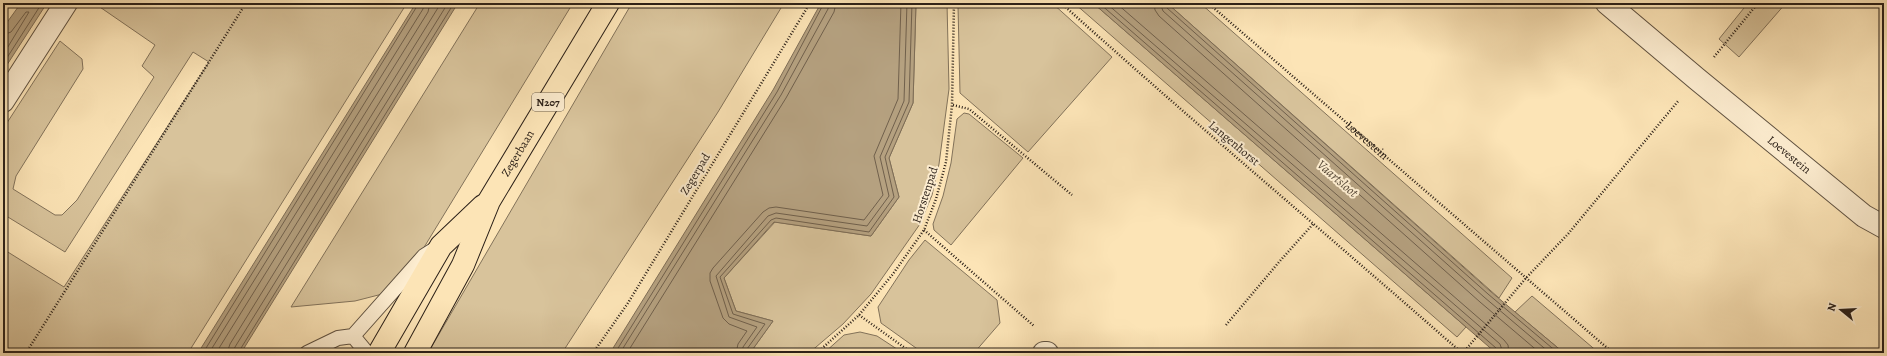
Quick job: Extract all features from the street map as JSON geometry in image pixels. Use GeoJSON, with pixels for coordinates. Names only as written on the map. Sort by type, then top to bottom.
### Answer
{"type":"FeatureCollection","features":[{"type":"Feature","properties":{"kind":"main road","name":"Zegerbaan"},"geometry":{"type":"LineString","coordinates":[[415,353],[463,265],[489,201],[608,3]]}},
{"type":"Feature","properties":{"kind":"main road","name":"Zegerbaan"},"geometry":{"type":"LineString","coordinates":[[379,353],[441,246],[489,201]]}},
{"type":"Feature","properties":{"kind":"street"},"geometry":{"type":"LineString","coordinates":[[3,101],[66,3]]}},
{"type":"Feature","properties":{"kind":"street","name":"Loevestein"},"geometry":{"type":"LineString","coordinates":[[1607,3],[1864,216],[1884,227]]}},
{"type":"Feature","properties":{"kind":"lane","name":"Zegerbaan"},"geometry":{"type":"LineString","coordinates":[[353,336],[424,256],[441,246]]}},
{"type":"Feature","properties":{"kind":"lane"},"geometry":{"type":"LineString","coordinates":[[307,353],[338,338],[353,336],[367,353]]}},
{"type":"Feature","properties":{"kind":"path"},"geometry":{"type":"LineString","coordinates":[[26,353],[246,3]]}},
{"type":"Feature","properties":{"kind":"path","name":"Zegerpad"},"geometry":{"type":"LineString","coordinates":[[593,353],[628,303],[810,3]]}},
{"type":"Feature","properties":{"kind":"path","name":"Horstenpad"},"geometry":{"type":"LineString","coordinates":[[817,353],[859,315],[893,274],[924,230],[936,199],[946,162],[952,105],[954,3]]}},
{"type":"Feature","properties":{"kind":"path","name":"Langenhorst"},"geometry":{"type":"LineString","coordinates":[[1061,3],[1143,77],[1314,223],[1462,353]]}},
{"type":"Feature","properties":{"kind":"path","name":"Loevestein"},"geometry":{"type":"LineString","coordinates":[[1208,3],[1613,353]]}},
{"type":"Feature","properties":{"kind":"path"},"geometry":{"type":"LineString","coordinates":[[1462,353],[1526,278],[1568,234],[1758,3]]}},
{"type":"Feature","properties":{"kind":"path"},"geometry":{"type":"LineString","coordinates":[[952,105],[969,108],[1072,195]]}},
{"type":"Feature","properties":{"kind":"path"},"geometry":{"type":"LineString","coordinates":[[1226,325],[1314,223]]}},
{"type":"Feature","properties":{"kind":"path"},"geometry":{"type":"LineString","coordinates":[[924,230],[1044,334],[1046,353]]}},
{"type":"Feature","properties":{"kind":"path"},"geometry":{"type":"LineString","coordinates":[[859,315],[912,353]]}},
{"type":"Feature","properties":{"kind":"shaded area"},"geometry":{"type":"Polygon","coordinates":[[[94,3],[407,3],[188,353],[3,353],[3,249],[64,287],[209,62],[193,52],[65,252],[3,214],[3,129],[60,41],[82,59],[83,69],[16,176],[13,189],[55,215],[62,215],[77,200],[154,77],[142,66],[155,45],[94,3]]]}},
{"type":"Feature","properties":{"kind":"shaded area"},"geometry":{"type":"Polygon","coordinates":[[[480,3],[573,3],[398,290],[355,301],[291,307],[480,3]]]}},
{"type":"Feature","properties":{"kind":"shaded area"},"geometry":{"type":"Polygon","coordinates":[[[632,3],[784,3],[718,112],[562,353],[428,353],[632,3]]]}},
{"type":"Feature","properties":{"kind":"shaded area"},"geometry":{"type":"Polygon","coordinates":[[[916,3],[947,3],[949,89],[939,164],[932,195],[920,224],[871,294],[843,324],[809,353],[750,353],[773,321],[736,311],[724,278],[775,222],[871,236],[899,197],[889,158],[913,103],[916,3]]]}},
{"type":"Feature","properties":{"kind":"shaded area"},"geometry":{"type":"Polygon","coordinates":[[[964,3],[1052,3],[1112,57],[1028,152],[960,93],[958,6],[964,3]]]}},
{"type":"Feature","properties":{"kind":"shaded area"},"geometry":{"type":"Polygon","coordinates":[[[1074,3],[1093,3],[1466,327],[1457,337],[1074,3]]]}},
{"type":"Feature","properties":{"kind":"shaded area"},"geometry":{"type":"Polygon","coordinates":[[[1167,3],[1200,3],[1512,278],[1499,298],[1167,3]]]}},
{"type":"Feature","properties":{"kind":"shaded area"},"geometry":{"type":"Polygon","coordinates":[[[1748,3],[1786,3],[1739,57],[1719,39],[1748,3]]]}},
{"type":"Feature","properties":{"kind":"shaded area"},"geometry":{"type":"Polygon","coordinates":[[[964,113],[969,114],[1023,158],[951,245],[934,230],[933,224],[943,196],[951,163],[957,119],[964,113]]]}},
{"type":"Feature","properties":{"kind":"shaded area"},"geometry":{"type":"Polygon","coordinates":[[[925,240],[997,300],[1000,323],[974,353],[923,353],[881,323],[878,307],[909,260],[925,240]]]}},
{"type":"Feature","properties":{"kind":"shaded area"},"geometry":{"type":"Polygon","coordinates":[[[1532,296],[1599,353],[1564,353],[1515,312],[1532,296]]]}},
{"type":"Feature","properties":{"kind":"shaded area"},"geometry":{"type":"Polygon","coordinates":[[[860,332],[877,336],[903,353],[824,353],[844,335],[860,332]]]}},
{"type":"Feature","properties":{"kind":"water"},"geometry":{"type":"Polygon","coordinates":[[[21,3],[47,3],[3,71],[3,28],[21,3]]]}},
{"type":"Feature","properties":{"kind":"water"},"geometry":{"type":"Polygon","coordinates":[[[416,3],[458,3],[241,353],[198,353],[416,3]]]}},
{"type":"Feature","properties":{"kind":"water"},"geometry":{"type":"Polygon","coordinates":[[[821,3],[916,3],[913,103],[889,158],[899,197],[871,236],[774,222],[724,278],[736,311],[773,321],[750,353],[610,353],[773,90],[821,3]]]}},
{"type":"Feature","properties":{"kind":"water","name":"Vaartsloot"},"geometry":{"type":"Polygon","coordinates":[[[1093,3],[1167,3],[1490,291],[1564,353],[1496,353],[1093,3]]]}}]}
